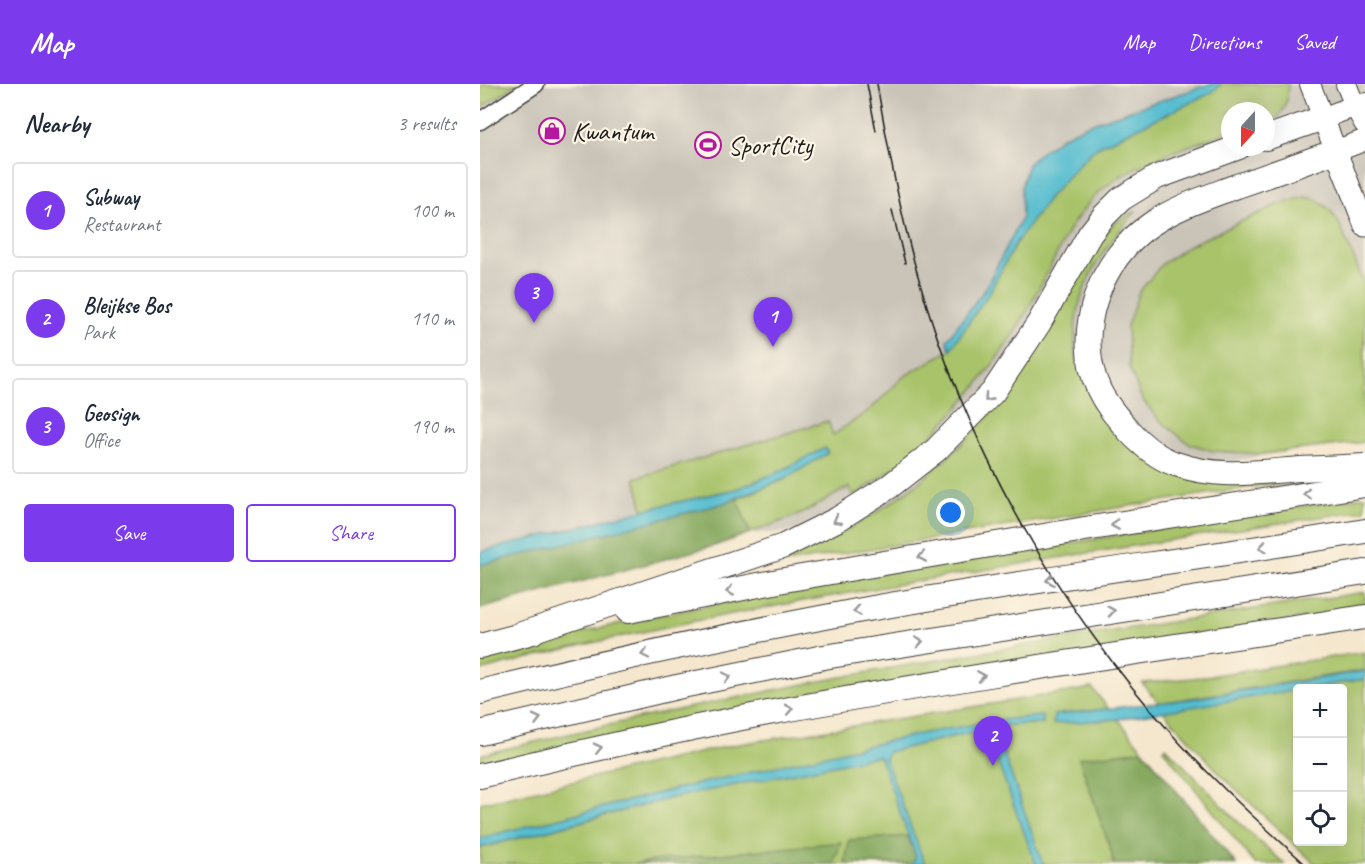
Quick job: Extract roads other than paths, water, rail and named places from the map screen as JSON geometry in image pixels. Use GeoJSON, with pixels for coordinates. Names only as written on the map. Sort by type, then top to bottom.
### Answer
{"type":"FeatureCollection","features":[{"type":"Feature","properties":{"kind":"highway"},"geometry":{"type":"LineString","coordinates":[[1275,135],[1323,118]]}},
{"type":"Feature","properties":{"kind":"highway"},"geometry":{"type":"LineString","coordinates":[[1336,151],[1199,201],[1160,219],[1133,239],[1114,260],[1096,294],[1090,334],[1090,355],[1098,389],[1114,414],[1148,448],[1173,464],[1199,471],[1235,474],[1365,466]]}},
{"type":"Feature","properties":{"kind":"highway"},"geometry":{"type":"LineString","coordinates":[[480,646],[519,635],[706,571],[759,556],[838,519],[882,492],[936,450],[993,392],[1033,332],[1090,234],[1121,199],[1157,177],[1221,154]]}},
{"type":"Feature","properties":{"kind":"highway"},"geometry":{"type":"LineString","coordinates":[[519,635],[640,608],[796,578],[1365,485]]}},
{"type":"Feature","properties":{"kind":"highway"},"geometry":{"type":"LineString","coordinates":[[480,692],[733,635],[863,610],[1365,531]]}},
{"type":"Feature","properties":{"kind":"highway"},"geometry":{"type":"LineString","coordinates":[[480,733],[666,690],[824,657],[1365,572]]}},
{"type":"Feature","properties":{"kind":"highway"},"geometry":{"type":"LineString","coordinates":[[480,776],[768,713],[938,683],[1365,617]]}},
{"type":"Feature","properties":{"kind":"main road"},"geometry":{"type":"LineString","coordinates":[[1310,84],[1365,226]]}},
{"type":"Feature","properties":{"kind":"main road"},"geometry":{"type":"LineString","coordinates":[[1323,118],[1362,111],[1346,84]]}},
{"type":"Feature","properties":{"kind":"main road"},"geometry":{"type":"LineString","coordinates":[[1336,151],[1365,140]]}},
{"type":"Feature","properties":{"kind":"street"},"geometry":{"type":"LineString","coordinates":[[480,121],[536,84]]}},
{"type":"Feature","properties":{"kind":"water"},"geometry":{"type":"Polygon","coordinates":[[[1210,84],[1220,86],[1209,94],[1097,147],[1083,160],[1051,195],[1016,243],[989,293],[950,350],[947,340],[985,289],[1022,217],[1021,188],[1028,164],[1062,137],[1089,124],[1210,84]]]}},
{"type":"Feature","properties":{"kind":"water"},"geometry":{"type":"Polygon","coordinates":[[[825,448],[828,453],[785,479],[721,504],[480,565],[480,552],[643,510],[736,489],[781,471],[825,448]]]}},
{"type":"Feature","properties":{"kind":"water"},"geometry":{"type":"Polygon","coordinates":[[[1365,671],[1365,679],[1334,684],[1293,684],[1293,691],[1118,719],[1053,724],[1054,715],[1189,699],[1365,671]]]}},
{"type":"Feature","properties":{"kind":"water"},"geometry":{"type":"Polygon","coordinates":[[[1042,716],[1043,723],[994,726],[1043,864],[1036,864],[985,729],[888,752],[885,759],[925,864],[912,864],[916,857],[878,756],[671,798],[480,848],[480,838],[671,790],[924,733],[1000,720],[1042,716]]]}},
{"type":"Feature","properties":{"kind":"tram line"},"geometry":{"type":"LineString","coordinates":[[867,84],[876,131]]}},
{"type":"Feature","properties":{"kind":"tram line"},"geometry":{"type":"LineString","coordinates":[[877,84],[906,229],[938,340],[962,402],[1021,523],[1055,580],[1093,636],[1134,689],[1177,740],[1208,772],[1305,864]]}},
{"type":"Feature","properties":{"kind":"tram line"},"geometry":{"type":"LineString","coordinates":[[892,210],[905,263]]}},
{"type":"Feature","properties":{"kind":"place","name":"Kwantum"},"geometry":{"type":"Point","coordinates":[552,131]}},
{"type":"Feature","properties":{"kind":"place","name":"SportCity"},"geometry":{"type":"Point","coordinates":[708,145]}},
{"type":"Feature","properties":{"kind":"place","name":"Geosign"},"geometry":{"type":"Point","coordinates":[534,323]}},
{"type":"Feature","properties":{"kind":"place","name":"Subway"},"geometry":{"type":"Point","coordinates":[773,347]}},
{"type":"Feature","properties":{"kind":"place","name":"Bleijkse Bos"},"geometry":{"type":"Point","coordinates":[993,766]}}]}
